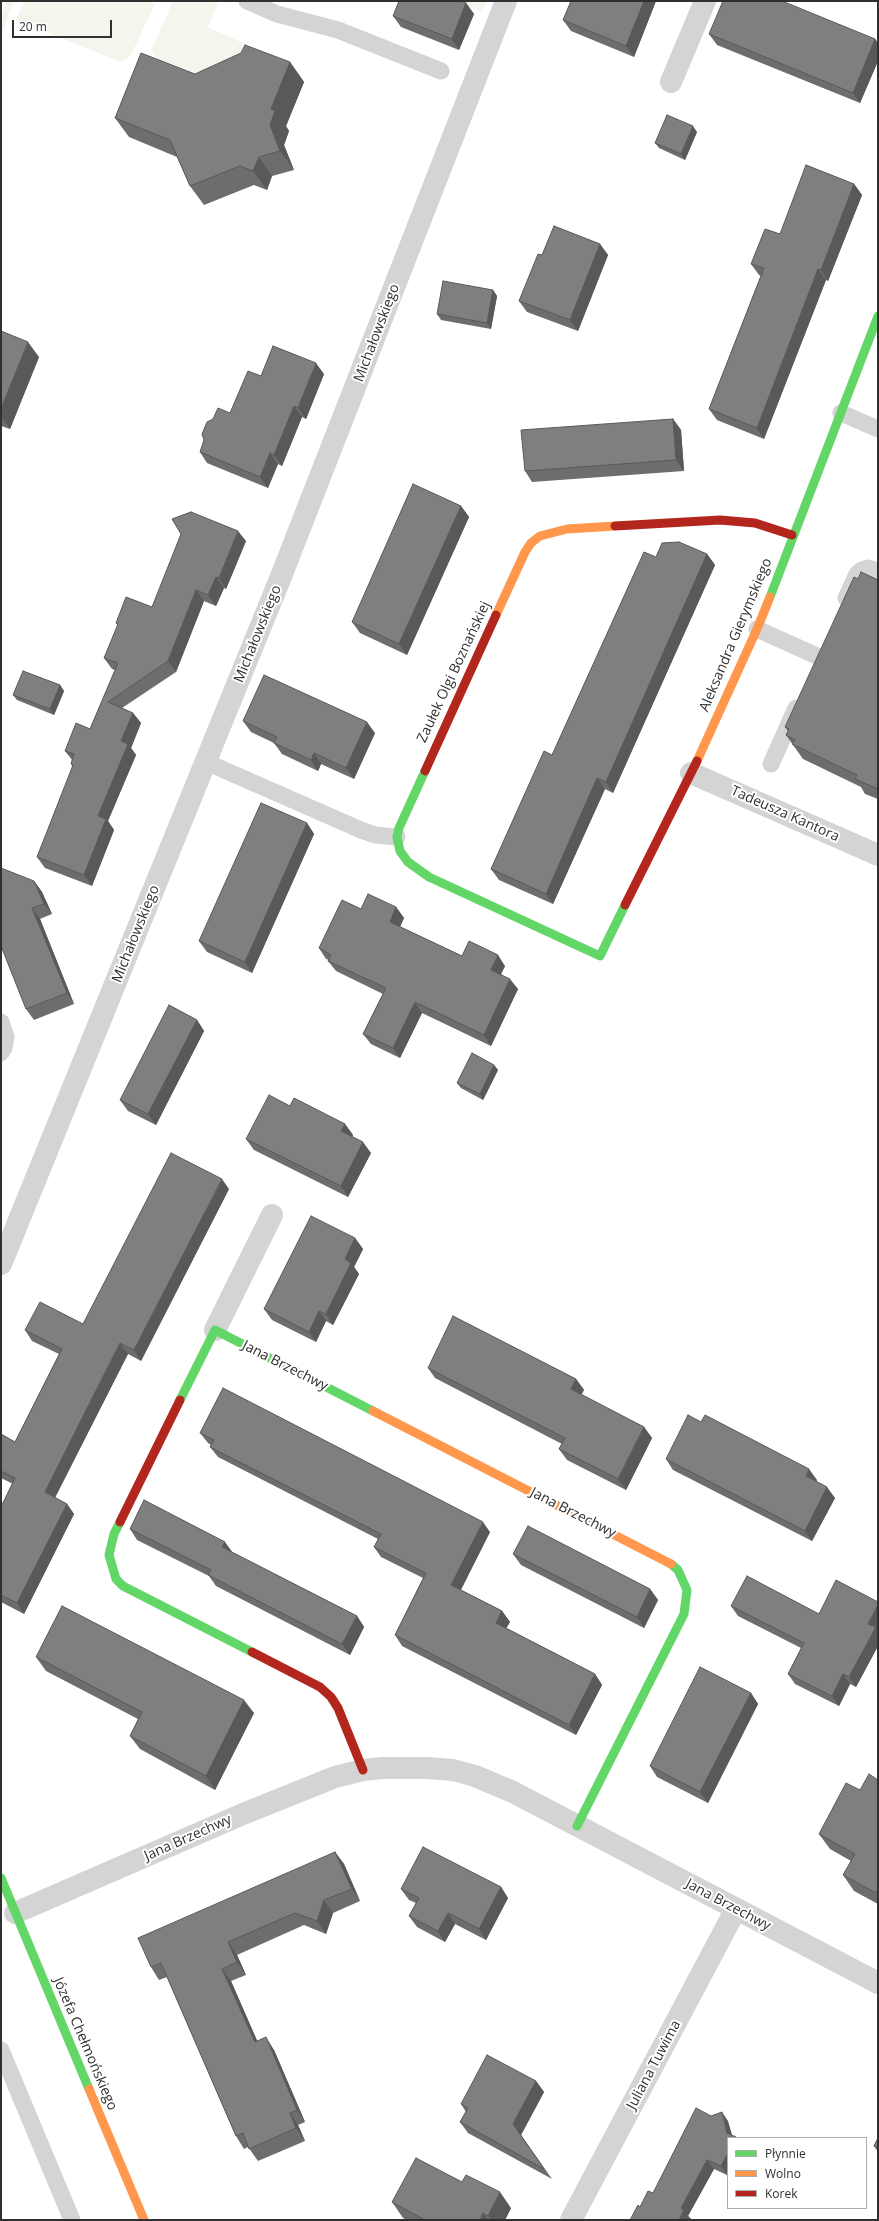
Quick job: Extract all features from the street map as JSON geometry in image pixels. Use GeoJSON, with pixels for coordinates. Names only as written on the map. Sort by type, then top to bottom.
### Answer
{"type":"FeatureCollection","features":[{"type":"Feature","properties":{"kind":"street","name":"Michałowskiego"},"geometry":{"type":"LineString","coordinates":[[1,1264],[280,579],[506,1]]}},
{"type":"Feature","properties":{"kind":"street"},"geometry":{"type":"LineString","coordinates":[[671,82],[705,1]]}},
{"type":"Feature","properties":{"kind":"street","name":"Aleksandra Gierymskiego"},"geometry":{"type":"LineString","coordinates":[[397,837],[400,851],[418,870],[600,956],[691,773],[757,629],[792,535],[878,316]]}},
{"type":"Feature","properties":{"kind":"street","name":"Zaułek Olgi Boznańskiej"},"geometry":{"type":"LineString","coordinates":[[397,837],[403,818],[525,552],[540,536],[567,529],[720,520],[755,523],[792,535]]}},
{"type":"Feature","properties":{"kind":"street","name":"Tadeusza Kantora"},"geometry":{"type":"LineString","coordinates":[[691,773],[878,855]]}},
{"type":"Feature","properties":{"kind":"street"},"geometry":{"type":"LineString","coordinates":[[272,1215],[114,1534],[109,1555],[116,1579],[123,1586],[306,1679],[331,1697],[344,1720],[363,1770]]}},
{"type":"Feature","properties":{"kind":"street","name":"Jana Brzechwy"},"geometry":{"type":"LineString","coordinates":[[215,1330],[659,1557],[678,1570],[684,1580],[687,1590],[687,1601],[684,1614],[577,1826]]}},
{"type":"Feature","properties":{"kind":"street","name":"Jana Brzechwy"},"geometry":{"type":"LineString","coordinates":[[15,1913],[276,1799],[335,1777],[363,1770],[405,1767],[453,1770],[495,1783],[878,1983]]}},
{"type":"Feature","properties":{"kind":"street","name":"Józefa Chełmońskiego"},"geometry":{"type":"LineString","coordinates":[[1,1878],[144,2220]]}},
{"type":"Feature","properties":{"kind":"street","name":"Juliana Tuwima"},"geometry":{"type":"LineString","coordinates":[[571,2220],[736,1909]]}},
{"type":"Feature","properties":{"kind":"lane"},"geometry":{"type":"LineString","coordinates":[[247,1],[277,14],[338,30],[441,71]]}},
{"type":"Feature","properties":{"kind":"lane"},"geometry":{"type":"LineString","coordinates":[[841,413],[878,429]]}},
{"type":"Feature","properties":{"kind":"lane"},"geometry":{"type":"LineString","coordinates":[[838,616],[857,574],[868,568],[878,571]]}},
{"type":"Feature","properties":{"kind":"lane"},"geometry":{"type":"LineString","coordinates":[[757,629],[819,657]]}},
{"type":"Feature","properties":{"kind":"lane"},"geometry":{"type":"LineString","coordinates":[[771,764],[803,693]]}},
{"type":"Feature","properties":{"kind":"lane"},"geometry":{"type":"LineString","coordinates":[[206,762],[361,830],[375,835],[397,837]]}},
{"type":"Feature","properties":{"kind":"lane"},"geometry":{"type":"LineString","coordinates":[[1,1022],[6,1037],[4,1048],[1,1052]]}},
{"type":"Feature","properties":{"kind":"lane"},"geometry":{"type":"LineString","coordinates":[[1,2050],[72,2220]]}},
{"type":"Feature","properties":{"kind":"shaded area"},"geometry":{"type":"Polygon","coordinates":[[[7,1],[14,1],[1,35],[1,15],[7,1]]]}},
{"type":"Feature","properties":{"kind":"shaded area"},"geometry":{"type":"Polygon","coordinates":[[[24,1],[148,1],[155,4],[131,55],[124,61],[119,61],[16,20],[24,1]]]}},
{"type":"Feature","properties":{"kind":"shaded area"},"geometry":{"type":"Polygon","coordinates":[[[173,1],[210,1],[218,4],[208,27],[245,44],[238,63],[201,75],[155,58],[152,49],[173,1]]]}},
{"type":"Feature","properties":{"kind":"shaded area"},"geometry":{"type":"Polygon","coordinates":[[[453,1],[487,1],[482,12],[453,1]]]}},
{"type":"Feature","properties":{"kind":"building"},"geometry":{"type":"Polygon","coordinates":[[[399,1],[461,1],[466,3],[452,39],[393,16],[399,1]]]}},
{"type":"Feature","properties":{"kind":"building"},"geometry":{"type":"Polygon","coordinates":[[[571,1],[644,1],[626,46],[563,20],[571,1]]]}},
{"type":"Feature","properties":{"kind":"building"},"geometry":{"type":"Polygon","coordinates":[[[723,1],[782,1],[875,39],[853,93],[709,34],[723,1]]]}},
{"type":"Feature","properties":{"kind":"building"},"geometry":{"type":"Polygon","coordinates":[[[245,45],[290,62],[271,109],[275,111],[270,125],[280,151],[259,157],[253,171],[240,166],[190,186],[170,140],[115,118],[141,53],[195,74],[241,53],[245,45]]]}},
{"type":"Feature","properties":{"kind":"building"},"geometry":{"type":"Polygon","coordinates":[[[667,115],[693,126],[681,154],[655,143],[667,115]]]}},
{"type":"Feature","properties":{"kind":"building"},"geometry":{"type":"Polygon","coordinates":[[[806,165],[854,184],[821,270],[818,269],[757,428],[709,409],[764,268],[751,264],[765,229],[780,234],[806,165]]]}},
{"type":"Feature","properties":{"kind":"building"},"geometry":{"type":"Polygon","coordinates":[[[554,226],[600,244],[570,320],[519,301],[538,254],[542,255],[554,226]]]}},
{"type":"Feature","properties":{"kind":"building"},"geometry":{"type":"Polygon","coordinates":[[[443,281],[493,290],[487,323],[437,314],[443,281]]]}},
{"type":"Feature","properties":{"kind":"building"},"geometry":{"type":"Polygon","coordinates":[[[1,331],[28,342],[1,409],[1,331]]]}},
{"type":"Feature","properties":{"kind":"building"},"geometry":{"type":"Polygon","coordinates":[[[273,346],[316,363],[298,408],[294,406],[274,455],[270,453],[260,477],[200,452],[204,440],[202,434],[207,422],[213,419],[218,408],[230,413],[248,371],[261,376],[273,346]]]}},
{"type":"Feature","properties":{"kind":"building"},"geometry":{"type":"Polygon","coordinates":[[[673,419],[676,460],[525,471],[521,430],[673,419]]]}},
{"type":"Feature","properties":{"kind":"building"},"geometry":{"type":"Polygon","coordinates":[[[413,484],[461,506],[399,644],[352,622],[413,484]]]}},
{"type":"Feature","properties":{"kind":"building"},"geometry":{"type":"Polygon","coordinates":[[[191,512],[238,531],[219,578],[216,577],[208,595],[196,590],[168,661],[108,702],[133,713],[121,741],[128,744],[98,816],[106,819],[84,875],[37,857],[73,765],[71,764],[74,754],[65,751],[76,723],[90,729],[118,663],[104,658],[118,624],[116,623],[126,597],[152,607],[181,534],[172,519],[191,512]]]}},
{"type":"Feature","properties":{"kind":"building"},"geometry":{"type":"Polygon","coordinates":[[[679,542],[707,554],[606,782],[597,778],[546,894],[491,869],[544,751],[552,755],[644,552],[656,557],[662,543],[679,542]]]}},
{"type":"Feature","properties":{"kind":"building"},"geometry":{"type":"Polygon","coordinates":[[[861,572],[878,580],[878,789],[855,779],[857,775],[792,744],[795,740],[786,735],[789,729],[785,727],[854,577],[858,579],[861,572]]]}},
{"type":"Feature","properties":{"kind":"building"},"geometry":{"type":"Polygon","coordinates":[[[23,671],[60,685],[50,709],[13,695],[23,671]]]}},
{"type":"Feature","properties":{"kind":"building"},"geometry":{"type":"Polygon","coordinates":[[[264,675],[367,722],[346,768],[314,753],[311,760],[274,743],[277,737],[243,721],[264,675]]]}},
{"type":"Feature","properties":{"kind":"building"},"geometry":{"type":"Polygon","coordinates":[[[261,803],[307,823],[245,962],[199,941],[261,803]]]}},
{"type":"Feature","properties":{"kind":"building"},"geometry":{"type":"Polygon","coordinates":[[[1,868],[34,881],[44,904],[32,908],[67,993],[26,1009],[1,946],[1,868]]]}},
{"type":"Feature","properties":{"kind":"building"},"geometry":{"type":"Polygon","coordinates":[[[368,894],[396,907],[390,922],[462,956],[469,941],[498,955],[491,970],[510,979],[484,1035],[415,1002],[393,1048],[363,1034],[386,988],[328,961],[331,955],[319,948],[342,900],[361,909],[368,894]]]}},
{"type":"Feature","properties":{"kind":"building"},"geometry":{"type":"Polygon","coordinates":[[[169,1005],[197,1020],[148,1114],[120,1100],[169,1005]]]}},
{"type":"Feature","properties":{"kind":"building"},"geometry":{"type":"Polygon","coordinates":[[[472,1053],[494,1065],[480,1094],[457,1083],[472,1053]]]}},
{"type":"Feature","properties":{"kind":"building"},"geometry":{"type":"Polygon","coordinates":[[[269,1095],[290,1106],[294,1098],[345,1124],[341,1131],[363,1142],[341,1186],[246,1139],[269,1095]]]}},
{"type":"Feature","properties":{"kind":"building"},"geometry":{"type":"Polygon","coordinates":[[[171,1153],[222,1179],[134,1350],[120,1343],[45,1492],[67,1504],[17,1603],[1,1595],[1,1507],[15,1478],[1,1471],[1,1434],[15,1442],[62,1349],[25,1330],[40,1302],[83,1324],[171,1153]]]}},
{"type":"Feature","properties":{"kind":"building"},"geometry":{"type":"Polygon","coordinates":[[[311,1216],[355,1238],[345,1259],[351,1263],[326,1314],[319,1311],[309,1332],[264,1309],[311,1216]]]}},
{"type":"Feature","properties":{"kind":"building"},"geometry":{"type":"Polygon","coordinates":[[[453,1316],[576,1379],[571,1389],[644,1427],[618,1479],[559,1449],[565,1438],[428,1368],[453,1316]]]}},
{"type":"Feature","properties":{"kind":"building"},"geometry":{"type":"Polygon","coordinates":[[[223,1388],[483,1522],[451,1585],[502,1611],[496,1623],[595,1674],[569,1725],[395,1635],[426,1573],[374,1547],[381,1534],[210,1447],[214,1440],[200,1433],[223,1388]]]}},
{"type":"Feature","properties":{"kind":"building"},"geometry":{"type":"Polygon","coordinates":[[[688,1415],[701,1422],[705,1415],[809,1469],[806,1476],[827,1487],[805,1531],[666,1459],[688,1415]]]}},
{"type":"Feature","properties":{"kind":"building"},"geometry":{"type":"Polygon","coordinates":[[[144,1500],[225,1542],[222,1547],[357,1616],[342,1644],[208,1575],[211,1570],[130,1529],[144,1500]]]}},
{"type":"Feature","properties":{"kind":"building"},"geometry":{"type":"Polygon","coordinates":[[[528,1526],[650,1589],[637,1617],[513,1554],[528,1526]]]}},
{"type":"Feature","properties":{"kind":"building"},"geometry":{"type":"Polygon","coordinates":[[[747,1576],[819,1614],[836,1580],[878,1602],[878,1605],[868,1624],[876,1627],[849,1677],[843,1674],[832,1696],[788,1674],[804,1643],[731,1606],[747,1576]]]}},
{"type":"Feature","properties":{"kind":"building"},"geometry":{"type":"Polygon","coordinates":[[[62,1606],[244,1700],[206,1776],[130,1736],[142,1712],[36,1657],[62,1606]]]}},
{"type":"Feature","properties":{"kind":"building"},"geometry":{"type":"Polygon","coordinates":[[[700,1667],[751,1693],[700,1792],[650,1766],[700,1667]]]}},
{"type":"Feature","properties":{"kind":"building"},"geometry":{"type":"Polygon","coordinates":[[[869,1774],[878,1780],[878,1889],[876,1893],[843,1875],[855,1854],[819,1834],[846,1783],[860,1790],[869,1774]]]}},
{"type":"Feature","properties":{"kind":"building"},"geometry":{"type":"Polygon","coordinates":[[[423,1847],[501,1887],[479,1929],[448,1913],[438,1931],[409,1916],[419,1898],[401,1889],[423,1847]]]}},
{"type":"Feature","properties":{"kind":"building"},"geometry":{"type":"Polygon","coordinates":[[[335,1852],[352,1889],[324,1900],[317,1921],[295,1913],[228,1942],[237,1962],[222,1969],[255,2042],[266,2037],[297,2110],[290,2113],[296,2128],[249,2149],[243,2133],[236,2136],[161,1963],[151,1967],[138,1938],[335,1852]]]}},
{"type":"Feature","properties":{"kind":"building"},"geometry":{"type":"Polygon","coordinates":[[[487,2055],[536,2081],[513,2124],[544,2169],[460,2122],[468,2108],[461,2104],[487,2055]]]}},
{"type":"Feature","properties":{"kind":"building"},"geometry":{"type":"Polygon","coordinates":[[[696,2108],[711,2116],[722,2112],[727,2133],[736,2137],[727,2137],[727,2155],[721,2166],[707,2160],[681,2208],[684,2210],[679,2220],[630,2220],[638,2205],[640,2207],[648,2191],[653,2193],[696,2108]]]}},
{"type":"Feature","properties":{"kind":"building"},"geometry":{"type":"Polygon","coordinates":[[[878,2138],[878,2148],[874,2146],[878,2138]]]}},
{"type":"Feature","properties":{"kind":"building"},"geometry":{"type":"Polygon","coordinates":[[[416,2158],[462,2182],[466,2175],[500,2192],[488,2216],[483,2213],[480,2220],[423,2220],[392,2202],[416,2158]]]}},
{"type":"Feature","properties":{"kind":"traffic: fast"},"geometry":{"type":"LineString","coordinates":[[770,597],[878,316]]}},
{"type":"Feature","properties":{"kind":"traffic: fast"},"geometry":{"type":"LineString","coordinates":[[425,771],[399,828],[397,837],[400,851],[408,862],[429,877],[600,956],[625,905]]}},
{"type":"Feature","properties":{"kind":"traffic: fast"},"geometry":{"type":"LineString","coordinates":[[180,1400],[215,1330],[373,1411]]}},
{"type":"Feature","properties":{"kind":"traffic: fast"},"geometry":{"type":"LineString","coordinates":[[120,1522],[114,1534],[109,1555],[116,1579],[123,1586],[252,1652]]}},
{"type":"Feature","properties":{"kind":"traffic: fast"},"geometry":{"type":"LineString","coordinates":[[577,1826],[684,1614],[687,1590],[678,1570],[671,1564]]}},
{"type":"Feature","properties":{"kind":"traffic: fast"},"geometry":{"type":"LineString","coordinates":[[1,1878],[89,2089]]}},
{"type":"Feature","properties":{"kind":"traffic: slow"},"geometry":{"type":"LineString","coordinates":[[496,615],[525,552],[531,543],[540,536],[567,529],[615,526]]}},
{"type":"Feature","properties":{"kind":"traffic: slow"},"geometry":{"type":"LineString","coordinates":[[697,761],[770,597]]}},
{"type":"Feature","properties":{"kind":"traffic: slow"},"geometry":{"type":"LineString","coordinates":[[373,1411],[671,1564]]}},
{"type":"Feature","properties":{"kind":"traffic: slow"},"geometry":{"type":"LineString","coordinates":[[89,2089],[144,2220]]}},
{"type":"Feature","properties":{"kind":"traffic: jam"},"geometry":{"type":"LineString","coordinates":[[615,526],[720,520],[755,523],[792,535]]}},
{"type":"Feature","properties":{"kind":"traffic: jam"},"geometry":{"type":"LineString","coordinates":[[425,771],[496,615]]}},
{"type":"Feature","properties":{"kind":"traffic: jam"},"geometry":{"type":"LineString","coordinates":[[625,905],[697,761]]}},
{"type":"Feature","properties":{"kind":"traffic: jam"},"geometry":{"type":"LineString","coordinates":[[120,1522],[180,1400]]}},
{"type":"Feature","properties":{"kind":"traffic: jam"},"geometry":{"type":"LineString","coordinates":[[252,1652],[320,1687],[331,1697],[338,1708],[363,1770]]}}]}
